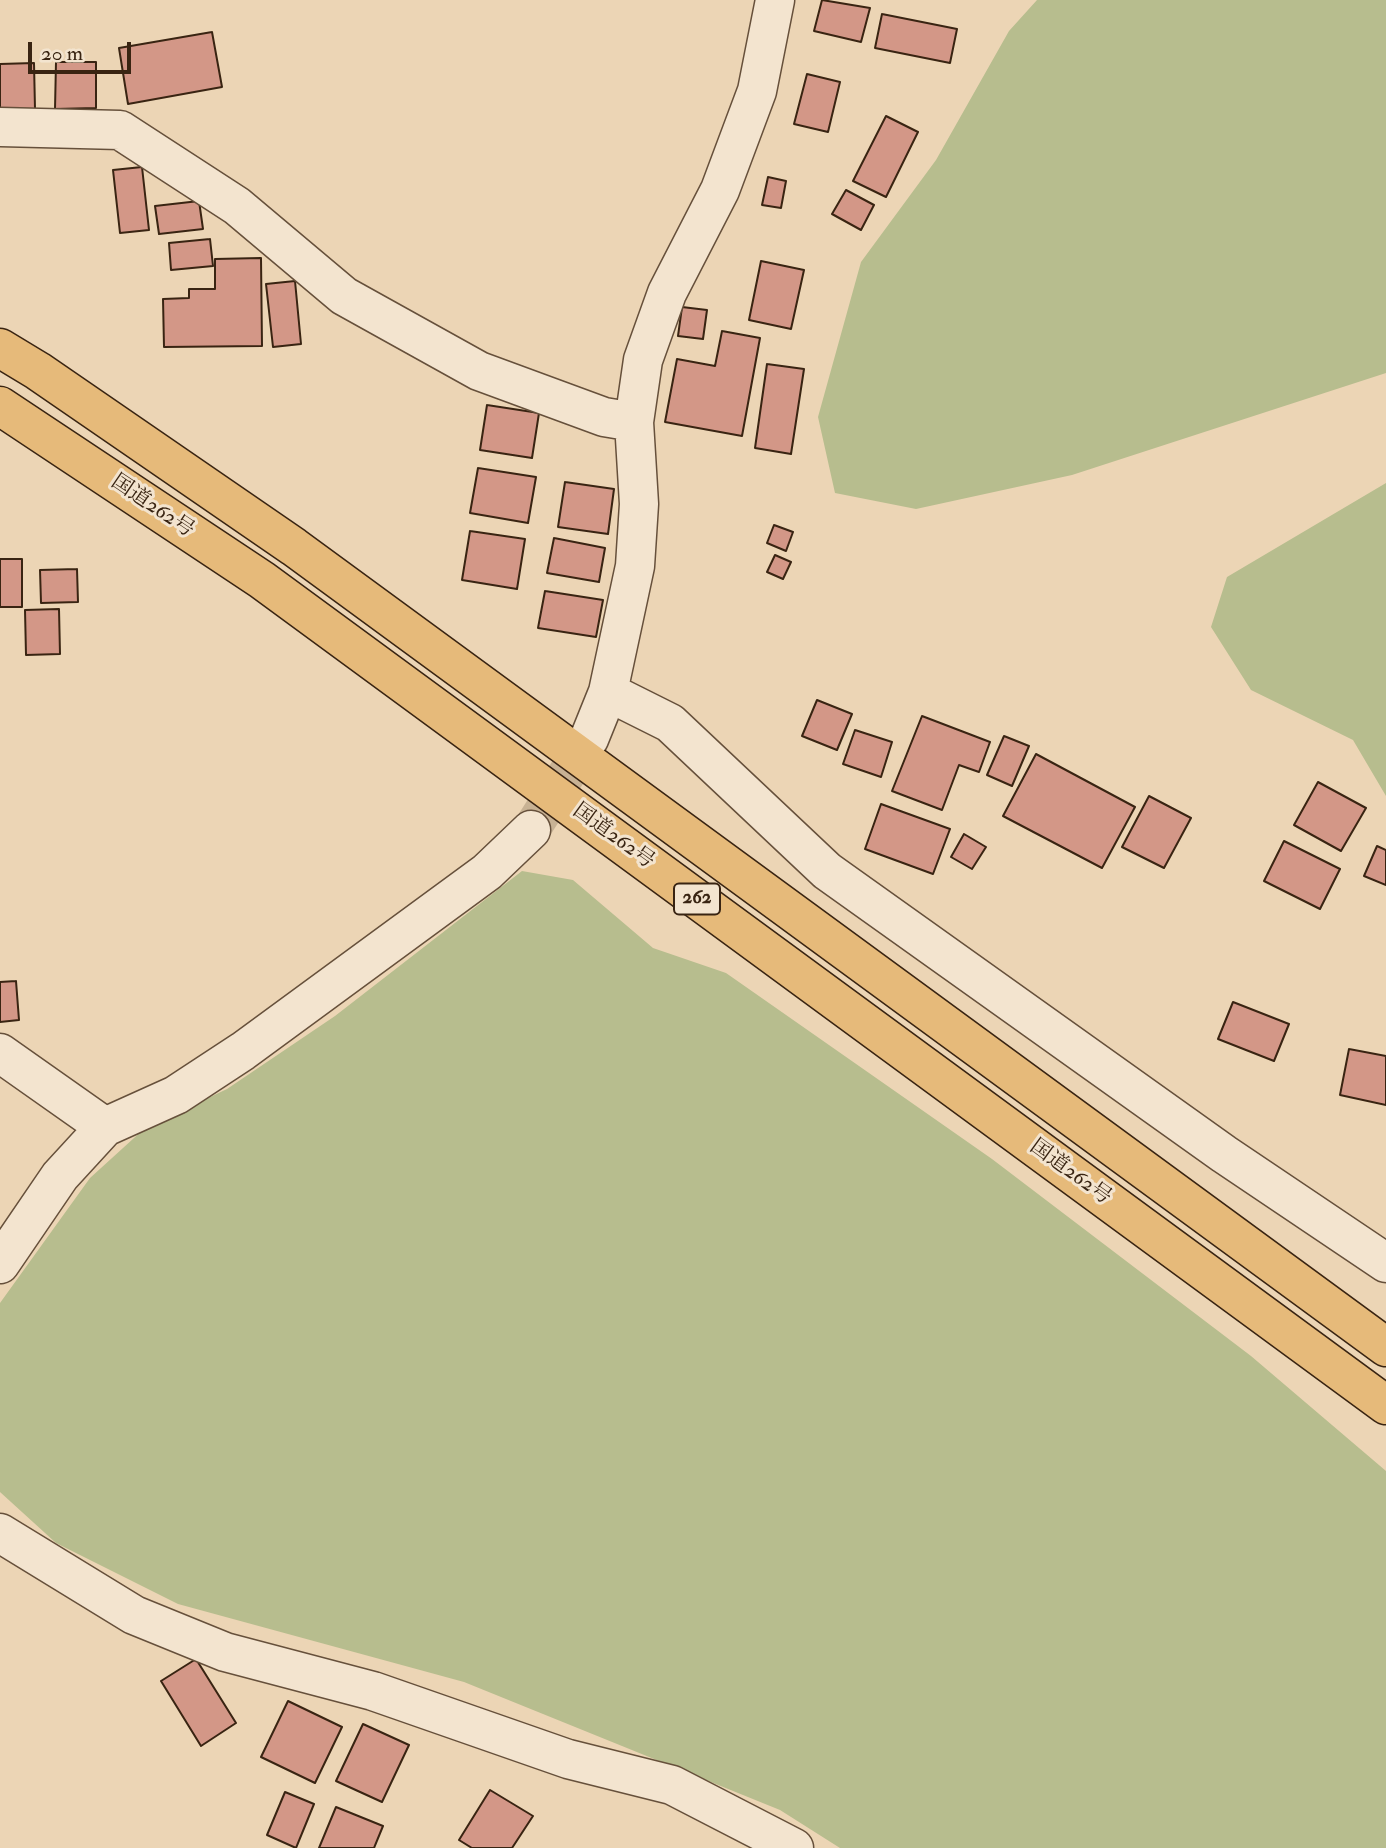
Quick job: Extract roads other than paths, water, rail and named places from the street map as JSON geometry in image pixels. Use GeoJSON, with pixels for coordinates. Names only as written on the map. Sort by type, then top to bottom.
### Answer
{"type":"FeatureCollection","features":[{"type":"Feature","properties":{"kind":"highway","name":"国道262号"},"geometry":{"type":"LineString","coordinates":[[0,348],[38,371],[305,556],[1386,1348]]}},
{"type":"Feature","properties":{"kind":"highway","name":"国道262号"},"geometry":{"type":"LineString","coordinates":[[0,406],[262,580],[1381,1391]]}},
{"type":"Feature","properties":{"kind":"street"},"geometry":{"type":"LineString","coordinates":[[589,739],[608,692],[635,566],[639,504],[634,422],[643,360],[667,293],[720,190],[757,92],[775,0]]}},
{"type":"Feature","properties":{"kind":"street"},"geometry":{"type":"LineString","coordinates":[[0,127],[120,130],[237,206],[344,296],[479,371],[604,418],[634,422]]}},
{"type":"Feature","properties":{"kind":"street"},"geometry":{"type":"LineString","coordinates":[[608,692],[670,723],[827,870],[1224,1154],[1386,1263]]}},
{"type":"Feature","properties":{"kind":"street"},"geometry":{"type":"LineString","coordinates":[[0,1264],[60,1176],[105,1127],[176,1095],[243,1051],[487,872],[531,830]]}},
{"type":"Feature","properties":{"kind":"street"},"geometry":{"type":"LineString","coordinates":[[0,1053],[105,1127]]}},
{"type":"Feature","properties":{"kind":"street"},"geometry":{"type":"LineString","coordinates":[[0,1533],[134,1615],[168,1629],[225,1651],[373,1691],[568,1759],[672,1785],[794,1848]]}},
{"type":"Feature","properties":{"kind":"tunnel"},"geometry":{"type":"LineString","coordinates":[[531,830],[589,739]]}}]}
